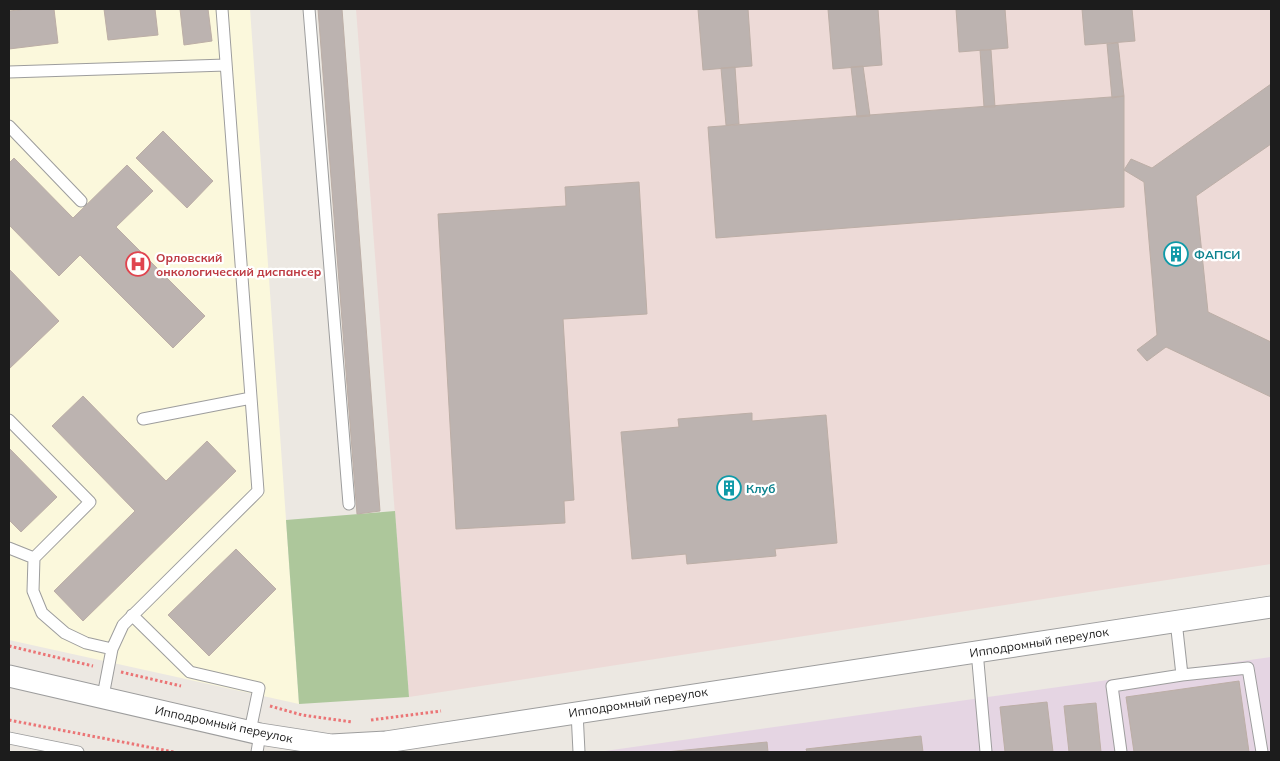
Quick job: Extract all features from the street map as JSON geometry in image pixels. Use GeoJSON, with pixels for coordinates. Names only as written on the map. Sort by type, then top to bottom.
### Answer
{"type":"FeatureCollection","features":[{"type":"Feature","properties":{"kind":"street","name":"Ипподромный переулок"},"geometry":{"type":"LineString","coordinates":[[9,676],[103,696],[256,739],[331,745],[386,742],[1271,606]]}},
{"type":"Feature","properties":{"kind":"lane"},"geometry":{"type":"LineString","coordinates":[[103,696],[112,648],[122,625],[258,491],[222,9]]}},
{"type":"Feature","properties":{"kind":"lane"},"geometry":{"type":"LineString","coordinates":[[309,9],[349,504]]}},
{"type":"Feature","properties":{"kind":"lane"},"geometry":{"type":"LineString","coordinates":[[9,72],[226,65]]}},
{"type":"Feature","properties":{"kind":"lane"},"geometry":{"type":"LineString","coordinates":[[9,126],[81,201]]}},
{"type":"Feature","properties":{"kind":"lane"},"geometry":{"type":"LineString","coordinates":[[144,419],[251,398]]}},
{"type":"Feature","properties":{"kind":"lane"},"geometry":{"type":"LineString","coordinates":[[9,420],[90,502],[34,558],[33,591],[42,612],[65,634],[86,643],[112,648]]}},
{"type":"Feature","properties":{"kind":"lane"},"geometry":{"type":"LineString","coordinates":[[9,548],[34,558]]}},
{"type":"Feature","properties":{"kind":"lane"},"geometry":{"type":"LineString","coordinates":[[132,615],[190,672],[259,688],[255,703],[256,739]]}},
{"type":"Feature","properties":{"kind":"lane"},"geometry":{"type":"LineString","coordinates":[[1176,621],[1182,675]]}},
{"type":"Feature","properties":{"kind":"lane"},"geometry":{"type":"LineString","coordinates":[[977,651],[986,752]]}},
{"type":"Feature","properties":{"kind":"lane"},"geometry":{"type":"LineString","coordinates":[[1122,752],[1112,686],[1182,675],[1248,668],[1262,752]]}},
{"type":"Feature","properties":{"kind":"lane"},"geometry":{"type":"LineString","coordinates":[[576,712],[579,752]]}},
{"type":"Feature","properties":{"kind":"lane"},"geometry":{"type":"LineString","coordinates":[[9,738],[78,752]]}},
{"type":"Feature","properties":{"kind":"path"},"geometry":{"type":"LineString","coordinates":[[9,646],[191,688]]}},
{"type":"Feature","properties":{"kind":"path"},"geometry":{"type":"LineString","coordinates":[[255,703],[302,714],[357,722]]}},
{"type":"Feature","properties":{"kind":"path"},"geometry":{"type":"LineString","coordinates":[[366,721],[443,710]]}},
{"type":"Feature","properties":{"kind":"path"},"geometry":{"type":"LineString","coordinates":[[9,720],[174,752]]}},
{"type":"Feature","properties":{"kind":"shaded area","name":"Орловский онкологический диспансер"},"geometry":{"type":"Polygon","coordinates":[[[9,9],[250,9],[299,704],[9,640],[9,9]]]}},
{"type":"Feature","properties":{"kind":"shaded area"},"geometry":{"type":"Polygon","coordinates":[[[356,9],[1271,9],[1271,564],[409,697],[356,9]]]}},
{"type":"Feature","properties":{"kind":"shaded area"},"geometry":{"type":"Polygon","coordinates":[[[1271,657],[1271,752],[598,752],[1271,657]]]}},
{"type":"Feature","properties":{"kind":"green space"},"geometry":{"type":"Polygon","coordinates":[[[395,511],[409,697],[299,704],[286,520],[395,511]]]}},
{"type":"Feature","properties":{"kind":"building"},"geometry":{"type":"Polygon","coordinates":[[[54,9],[58,43],[9,49],[9,11],[54,9]]]}},
{"type":"Feature","properties":{"kind":"building"},"geometry":{"type":"Polygon","coordinates":[[[104,9],[155,9],[158,35],[108,40],[104,9]]]}},
{"type":"Feature","properties":{"kind":"building"},"geometry":{"type":"Polygon","coordinates":[[[180,9],[208,9],[212,41],[184,45],[180,9]]]}},
{"type":"Feature","properties":{"kind":"building"},"geometry":{"type":"Polygon","coordinates":[[[318,9],[342,9],[380,511],[357,514],[318,9]]]}},
{"type":"Feature","properties":{"kind":"building"},"geometry":{"type":"Polygon","coordinates":[[[698,9],[748,9],[752,66],[703,70],[698,9]]]}},
{"type":"Feature","properties":{"kind":"building"},"geometry":{"type":"Polygon","coordinates":[[[828,9],[878,9],[882,65],[833,69],[828,9]]]}},
{"type":"Feature","properties":{"kind":"building"},"geometry":{"type":"Polygon","coordinates":[[[956,9],[1005,9],[1008,48],[959,52],[956,9]]]}},
{"type":"Feature","properties":{"kind":"building"},"geometry":{"type":"Polygon","coordinates":[[[1082,9],[1132,9],[1135,41],[1085,45],[1082,9]]]}},
{"type":"Feature","properties":{"kind":"building"},"geometry":{"type":"Polygon","coordinates":[[[1118,43],[1124,96],[1112,98],[1107,44],[1118,43]]]}},
{"type":"Feature","properties":{"kind":"building"},"geometry":{"type":"Polygon","coordinates":[[[980,50],[991,50],[995,107],[984,107],[980,50]]]}},
{"type":"Feature","properties":{"kind":"building"},"geometry":{"type":"Polygon","coordinates":[[[863,66],[870,116],[857,117],[851,67],[863,66]]]}},
{"type":"Feature","properties":{"kind":"building"},"geometry":{"type":"Polygon","coordinates":[[[735,67],[739,124],[726,125],[721,68],[735,67]]]}},
{"type":"Feature","properties":{"kind":"building","name":"ФАПСИ"},"geometry":{"type":"Polygon","coordinates":[[[1271,84],[1271,144],[1196,196],[1208,312],[1271,342],[1271,397],[1166,347],[1147,361],[1137,350],[1157,335],[1144,182],[1124,170],[1131,159],[1152,168],[1271,84]]]}},
{"type":"Feature","properties":{"kind":"building"},"geometry":{"type":"Polygon","coordinates":[[[1124,96],[1124,207],[716,238],[708,127],[1124,96]]]}},
{"type":"Feature","properties":{"kind":"building"},"geometry":{"type":"Polygon","coordinates":[[[163,131],[213,181],[187,208],[136,158],[163,131]]]}},
{"type":"Feature","properties":{"kind":"building"},"geometry":{"type":"Polygon","coordinates":[[[14,158],[73,218],[127,165],[153,191],[116,227],[205,316],[173,348],[80,255],[59,276],[9,225],[9,163],[14,158]]]}},
{"type":"Feature","properties":{"kind":"building"},"geometry":{"type":"Polygon","coordinates":[[[639,182],[647,314],[563,319],[574,500],[564,501],[565,523],[456,529],[438,214],[566,206],[565,187],[639,182]]]}},
{"type":"Feature","properties":{"kind":"building"},"geometry":{"type":"Polygon","coordinates":[[[9,269],[59,321],[9,369],[9,269]]]}},
{"type":"Feature","properties":{"kind":"building"},"geometry":{"type":"Polygon","coordinates":[[[83,396],[166,481],[207,441],[236,471],[83,621],[54,591],[135,511],[52,426],[83,396]]]}},
{"type":"Feature","properties":{"kind":"building","name":"Клуб"},"geometry":{"type":"Polygon","coordinates":[[[752,413],[752,421],[826,415],[837,543],[775,549],[776,556],[687,564],[686,554],[632,559],[621,432],[679,427],[678,419],[752,413]]]}},
{"type":"Feature","properties":{"kind":"building"},"geometry":{"type":"Polygon","coordinates":[[[9,448],[57,497],[21,532],[9,520],[9,448]]]}},
{"type":"Feature","properties":{"kind":"building"},"geometry":{"type":"Polygon","coordinates":[[[236,549],[276,589],[209,656],[168,615],[236,549]]]}},
{"type":"Feature","properties":{"kind":"building"},"geometry":{"type":"Polygon","coordinates":[[[1239,681],[1249,752],[1134,752],[1126,697],[1239,681]]]}},
{"type":"Feature","properties":{"kind":"building"},"geometry":{"type":"Polygon","coordinates":[[[1047,702],[1053,752],[1005,752],[1000,707],[1047,702]]]}},
{"type":"Feature","properties":{"kind":"building"},"geometry":{"type":"Polygon","coordinates":[[[1096,703],[1101,752],[1069,752],[1064,706],[1096,703]]]}},
{"type":"Feature","properties":{"kind":"building"},"geometry":{"type":"Polygon","coordinates":[[[921,736],[923,752],[807,752],[806,749],[921,736]]]}},
{"type":"Feature","properties":{"kind":"building"},"geometry":{"type":"Polygon","coordinates":[[[767,742],[768,752],[666,752],[767,742]]]}},
{"type":"Feature","properties":{"kind":"place","name":"ФАПСИ"},"geometry":{"type":"Point","coordinates":[1176,254]}},
{"type":"Feature","properties":{"kind":"place","name":"Орловский онкологический диспансер"},"geometry":{"type":"Point","coordinates":[138,264]}},
{"type":"Feature","properties":{"kind":"place","name":"Клуб"},"geometry":{"type":"Point","coordinates":[729,488]}}]}
